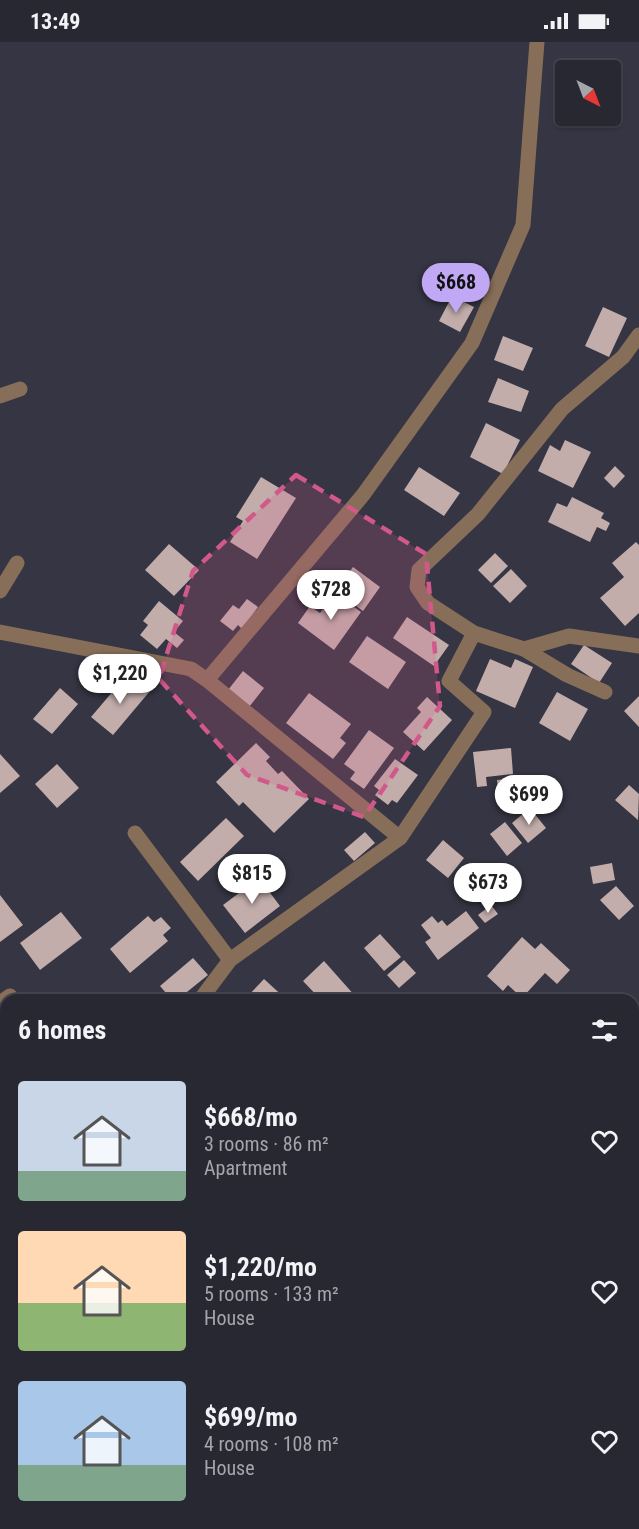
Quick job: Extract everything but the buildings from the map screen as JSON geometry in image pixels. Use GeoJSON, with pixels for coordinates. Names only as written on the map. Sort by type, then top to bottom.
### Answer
{"type":"FeatureCollection","features":[{"type":"Feature","properties":{"kind":"street"},"geometry":{"type":"LineString","coordinates":[[207,680],[363,495],[472,343],[523,225],[537,42]]}},
{"type":"Feature","properties":{"kind":"street"},"geometry":{"type":"LineString","coordinates":[[605,692],[567,675],[524,649],[474,633],[428,603],[417,587],[418,570],[478,514],[562,409],[623,357],[639,335]]}},
{"type":"Feature","properties":{"kind":"street"},"geometry":{"type":"LineString","coordinates":[[0,396],[20,389]]}},
{"type":"Feature","properties":{"kind":"street"},"geometry":{"type":"LineString","coordinates":[[0,591],[18,563]]}},
{"type":"Feature","properties":{"kind":"street"},"geometry":{"type":"LineString","coordinates":[[0,632],[191,669],[400,838]]}},
{"type":"Feature","properties":{"kind":"street"},"geometry":{"type":"LineString","coordinates":[[204,994],[230,960],[400,838],[484,712],[449,681],[474,633]]}},
{"type":"Feature","properties":{"kind":"street"},"geometry":{"type":"LineString","coordinates":[[524,649],[569,636],[639,646]]}},
{"type":"Feature","properties":{"kind":"street"},"geometry":{"type":"LineString","coordinates":[[135,833],[230,960]]}},
{"type":"Feature","properties":{"kind":"highlighted area"},"geometry":{"type":"Polygon","coordinates":[[[296,475],[426,554],[440,706],[364,817],[247,775],[159,679],[193,571],[296,475]]]}}]}
